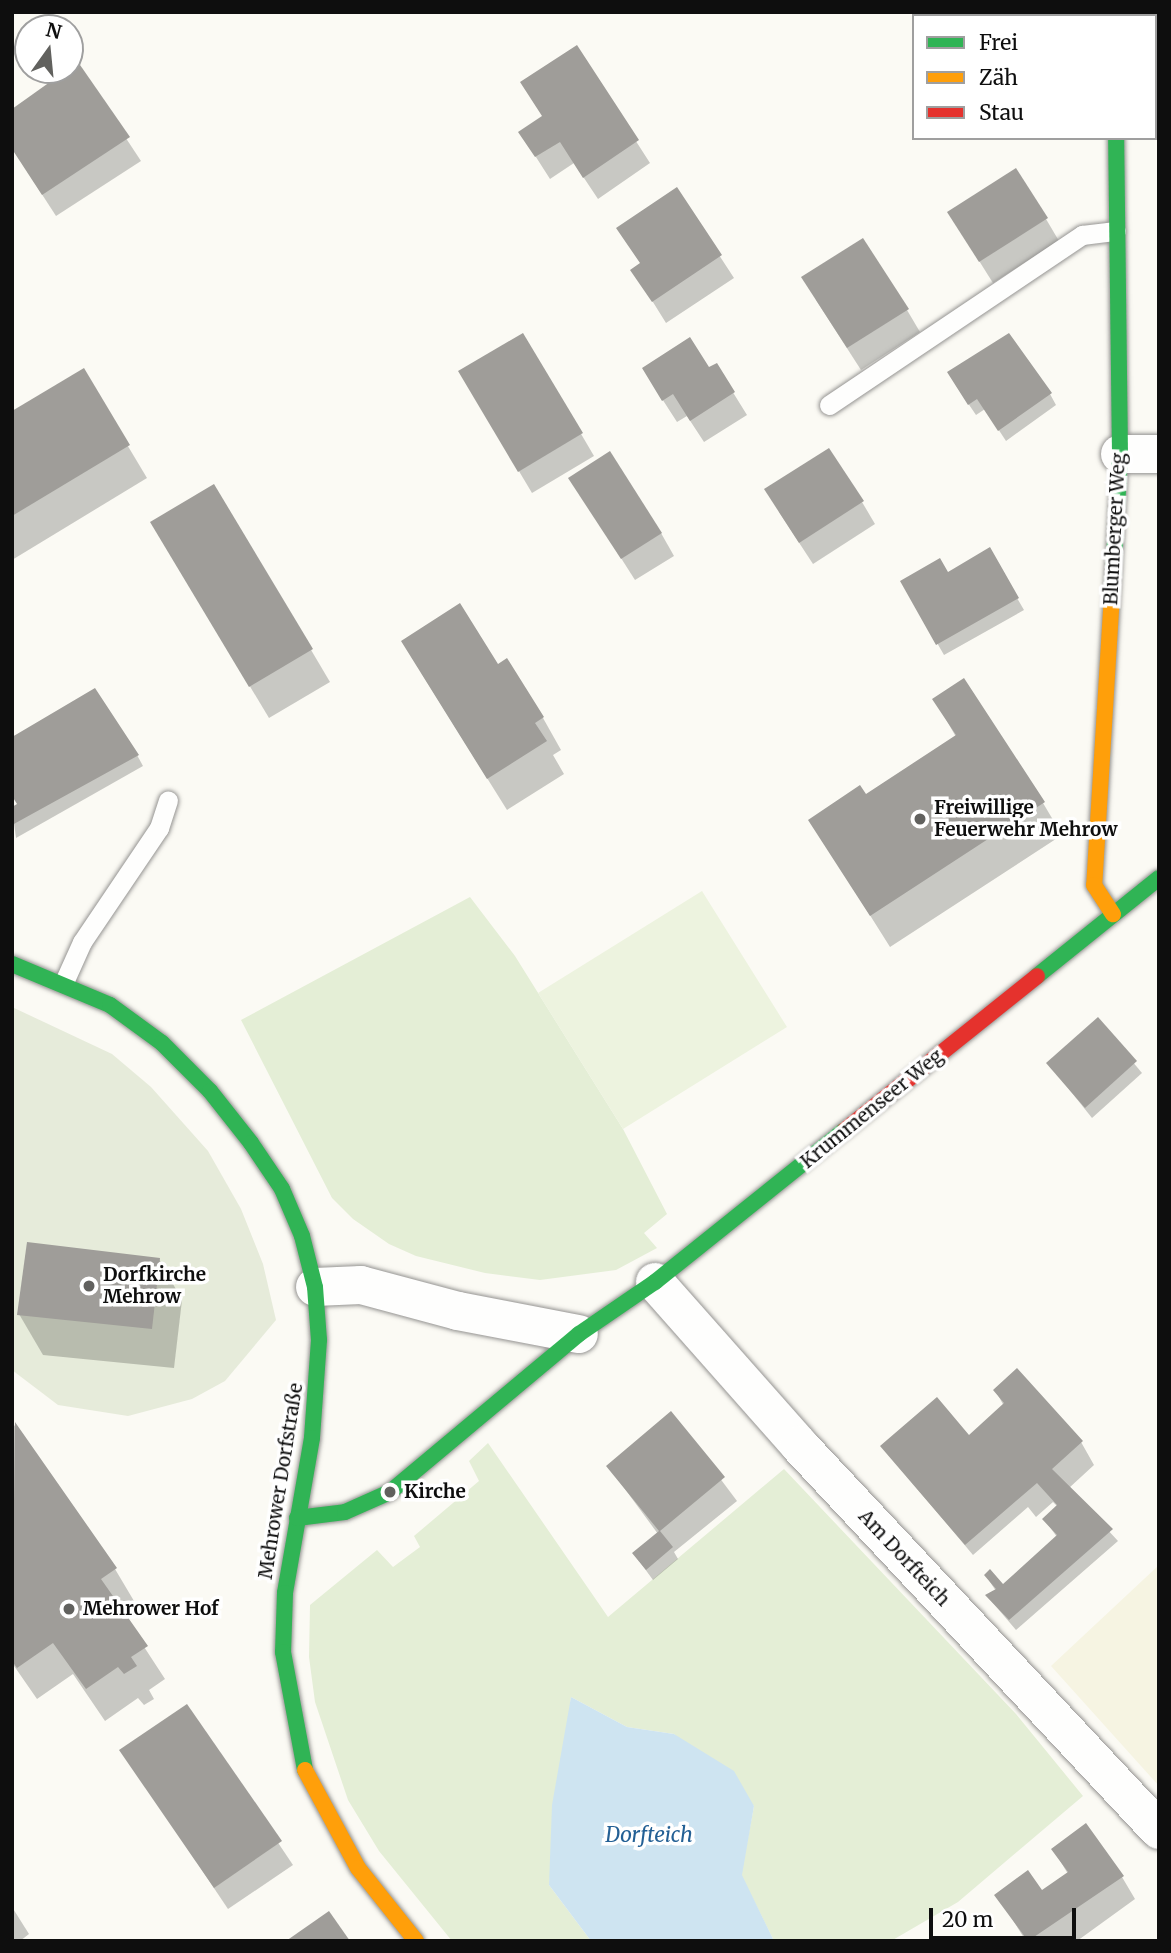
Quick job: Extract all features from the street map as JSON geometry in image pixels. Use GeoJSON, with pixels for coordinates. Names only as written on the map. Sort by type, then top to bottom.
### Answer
{"type":"FeatureCollection","features":[{"type":"Feature","properties":{"kind":"street","name":"Blumberger Weg"},"geometry":{"type":"LineString","coordinates":[[1113,914],[1094,886],[1120,454],[1116,140]]}},
{"type":"Feature","properties":{"kind":"street"},"geometry":{"type":"LineString","coordinates":[[1120,454],[1159,454]]}},
{"type":"Feature","properties":{"kind":"street","name":"Krummenseer Weg"},"geometry":{"type":"LineString","coordinates":[[297,1518],[345,1511],[390,1492],[579,1334],[655,1282],[1159,878]]}},
{"type":"Feature","properties":{"kind":"street","name":"Mehrower Dorfstraße"},"geometry":{"type":"LineString","coordinates":[[12,964],[64,982],[110,1005],[162,1043],[210,1091],[282,1189],[302,1236],[315,1287],[318,1390],[297,1518],[283,1652],[301,1763],[358,1868],[416,1941]]}},
{"type":"Feature","properties":{"kind":"street","name":"Am Dorfteich"},"geometry":{"type":"LineString","coordinates":[[655,1282],[799,1445],[1159,1830]]}},
{"type":"Feature","properties":{"kind":"street"},"geometry":{"type":"LineString","coordinates":[[315,1287],[361,1285],[458,1311],[579,1334]]}},
{"type":"Feature","properties":{"kind":"lane"},"geometry":{"type":"LineString","coordinates":[[829,405],[1082,235],[1116,232]]}},
{"type":"Feature","properties":{"kind":"lane"},"geometry":{"type":"LineString","coordinates":[[64,982],[82,942],[159,828],[168,800]]}},
{"type":"Feature","properties":{"kind":"shaded area"},"geometry":{"type":"Polygon","coordinates":[[[1159,1565],[1159,1786],[1051,1666],[1159,1565]]]}},
{"type":"Feature","properties":{"kind":"green space"},"geometry":{"type":"Polygon","coordinates":[[[702,891],[787,1027],[623,1129],[538,993],[702,891]]]}},
{"type":"Feature","properties":{"kind":"green space"},"geometry":{"type":"Polygon","coordinates":[[[470,897],[515,956],[623,1129],[667,1214],[644,1233],[657,1248],[616,1270],[540,1280],[485,1273],[416,1256],[389,1244],[353,1219],[332,1198],[241,1020],[470,897]]]}},
{"type":"Feature","properties":{"kind":"green space"},"geometry":{"type":"Polygon","coordinates":[[[12,1007],[112,1054],[151,1087],[208,1151],[241,1209],[263,1264],[276,1320],[225,1381],[192,1399],[128,1416],[58,1405],[12,1370],[12,1007]]]}},
{"type":"Feature","properties":{"kind":"green space"},"geometry":{"type":"Polygon","coordinates":[[[488,1443],[608,1617],[784,1469],[1016,1714],[1083,1796],[958,1902],[891,1941],[774,1941],[741,1875],[754,1806],[674,1734],[627,1727],[571,1697],[549,1885],[591,1941],[452,1941],[379,1851],[348,1800],[315,1702],[309,1657],[310,1605],[377,1550],[393,1567],[420,1547],[414,1536],[479,1481],[469,1461],[488,1443]]]}},
{"type":"Feature","properties":{"kind":"water","name":"Dorfteich"},"geometry":{"type":"Polygon","coordinates":[[[571,1697],[627,1727],[674,1734],[734,1771],[754,1806],[742,1875],[774,1941],[591,1941],[549,1885],[552,1805],[571,1697]]]}},
{"type":"Feature","properties":{"kind":"building"},"geometry":{"type":"Polygon","coordinates":[[[577,45],[639,140],[583,178],[560,142],[535,157],[518,132],[542,116],[520,82],[577,45]]]}},
{"type":"Feature","properties":{"kind":"building"},"geometry":{"type":"Polygon","coordinates":[[[84,71],[130,137],[42,195],[12,149],[12,109],[47,84],[84,84],[84,71]]]}},
{"type":"Feature","properties":{"kind":"building"},"geometry":{"type":"Polygon","coordinates":[[[1016,168],[1048,218],[979,262],[947,212],[1016,168]]]}},
{"type":"Feature","properties":{"kind":"building"},"geometry":{"type":"Polygon","coordinates":[[[677,187],[722,255],[652,302],[630,270],[640,263],[616,228],[677,187]]]}},
{"type":"Feature","properties":{"kind":"building"},"geometry":{"type":"Polygon","coordinates":[[[863,238],[909,309],[847,348],[801,277],[863,238]]]}},
{"type":"Feature","properties":{"kind":"building"},"geometry":{"type":"Polygon","coordinates":[[[523,333],[583,433],[518,472],[458,371],[523,333]]]}},
{"type":"Feature","properties":{"kind":"building"},"geometry":{"type":"Polygon","coordinates":[[[1009,333],[1052,393],[998,431],[977,399],[968,405],[947,372],[1009,333]]]}},
{"type":"Feature","properties":{"kind":"building"},"geometry":{"type":"Polygon","coordinates":[[[690,337],[709,367],[717,363],[735,392],[690,421],[673,394],[662,401],[642,368],[690,337]]]}},
{"type":"Feature","properties":{"kind":"building"},"geometry":{"type":"Polygon","coordinates":[[[84,368],[130,445],[12,516],[12,411],[84,368]]]}},
{"type":"Feature","properties":{"kind":"building"},"geometry":{"type":"Polygon","coordinates":[[[829,448],[864,501],[799,543],[764,489],[829,448]]]}},
{"type":"Feature","properties":{"kind":"building"},"geometry":{"type":"Polygon","coordinates":[[[610,451],[662,533],[621,559],[568,478],[610,451]]]}},
{"type":"Feature","properties":{"kind":"building"},"geometry":{"type":"Polygon","coordinates":[[[214,484],[313,649],[249,687],[150,522],[214,484]]]}},
{"type":"Feature","properties":{"kind":"building"},"geometry":{"type":"Polygon","coordinates":[[[990,547],[1019,598],[936,645],[900,581],[940,558],[948,572],[990,547]]]}},
{"type":"Feature","properties":{"kind":"building"},"geometry":{"type":"Polygon","coordinates":[[[460,603],[498,664],[507,658],[544,717],[535,723],[547,741],[487,779],[401,641],[460,603]]]}},
{"type":"Feature","properties":{"kind":"building"},"geometry":{"type":"Polygon","coordinates":[[[964,678],[1045,802],[870,916],[808,820],[860,785],[866,794],[956,735],[932,699],[964,678]]]}},
{"type":"Feature","properties":{"kind":"building"},"geometry":{"type":"Polygon","coordinates":[[[95,688],[139,755],[12,825],[12,807],[17,804],[12,796],[12,737],[95,688]]]}},
{"type":"Feature","properties":{"kind":"building"},"geometry":{"type":"Polygon","coordinates":[[[1098,1017],[1137,1061],[1085,1108],[1046,1063],[1098,1017]]]}},
{"type":"Feature","properties":{"kind":"building","name":"Dorfkirche Mehrow"},"geometry":{"type":"Polygon","coordinates":[[[27,1242],[160,1258],[152,1329],[17,1315],[27,1242]]]}},
{"type":"Feature","properties":{"kind":"building"},"geometry":{"type":"Polygon","coordinates":[[[1017,1368],[1083,1441],[1052,1469],[1113,1529],[1009,1620],[985,1595],[996,1589],[984,1575],[990,1569],[1003,1584],[1057,1535],[1042,1519],[1057,1505],[1037,1483],[965,1545],[880,1446],[937,1397],[969,1435],[1004,1403],[993,1390],[1017,1368]]]}},
{"type":"Feature","properties":{"kind":"building"},"geometry":{"type":"Polygon","coordinates":[[[671,1411],[725,1477],[660,1531],[673,1547],[646,1570],[632,1553],[659,1531],[606,1466],[671,1411]]]}},
{"type":"Feature","properties":{"kind":"building"},"geometry":{"type":"Polygon","coordinates":[[[15,1422],[117,1568],[101,1579],[148,1646],[131,1657],[137,1666],[124,1674],[118,1667],[86,1689],[53,1643],[17,1668],[12,1661],[15,1422]]]}},
{"type":"Feature","properties":{"kind":"building"},"geometry":{"type":"Polygon","coordinates":[[[187,1704],[282,1841],[214,1888],[119,1750],[187,1704]]]}},
{"type":"Feature","properties":{"kind":"building"},"geometry":{"type":"Polygon","coordinates":[[[1086,1823],[1124,1876],[1028,1941],[994,1895],[1028,1870],[1042,1890],[1068,1872],[1051,1849],[1086,1823]]]}},
{"type":"Feature","properties":{"kind":"building"},"geometry":{"type":"Polygon","coordinates":[[[329,1911],[350,1941],[286,1941],[329,1911]]]}},
{"type":"Feature","properties":{"kind":"traffic: fast"},"geometry":{"type":"LineString","coordinates":[[1112,594],[1120,454],[1116,140]]}},
{"type":"Feature","properties":{"kind":"traffic: fast"},"geometry":{"type":"LineString","coordinates":[[1037,976],[1159,878]]}},
{"type":"Feature","properties":{"kind":"traffic: fast"},"geometry":{"type":"LineString","coordinates":[[12,964],[110,1005],[162,1043],[210,1091],[251,1143],[282,1189],[302,1236],[315,1287],[319,1340],[312,1438],[285,1593],[283,1652],[305,1770]]}},
{"type":"Feature","properties":{"kind":"traffic: fast"},"geometry":{"type":"LineString","coordinates":[[297,1518],[345,1512],[390,1492],[579,1334],[655,1282],[845,1130]]}},
{"type":"Feature","properties":{"kind":"traffic: slow"},"geometry":{"type":"LineString","coordinates":[[1112,594],[1094,885],[1113,914]]}},
{"type":"Feature","properties":{"kind":"traffic: slow"},"geometry":{"type":"LineString","coordinates":[[305,1770],[358,1868],[416,1941]]}},
{"type":"Feature","properties":{"kind":"traffic: jam"},"geometry":{"type":"LineString","coordinates":[[845,1130],[1037,976]]}},
{"type":"Feature","properties":{"kind":"place","name":"Freiwillige Feuerwehr Mehrow"},"geometry":{"type":"Point","coordinates":[920,819]}},
{"type":"Feature","properties":{"kind":"place","name":"Dorfkirche Mehrow"},"geometry":{"type":"Point","coordinates":[89,1286]}},
{"type":"Feature","properties":{"kind":"place","name":"Kirche"},"geometry":{"type":"Point","coordinates":[390,1492]}},
{"type":"Feature","properties":{"kind":"place","name":"Mehrower Hof"},"geometry":{"type":"Point","coordinates":[69,1609]}}]}
